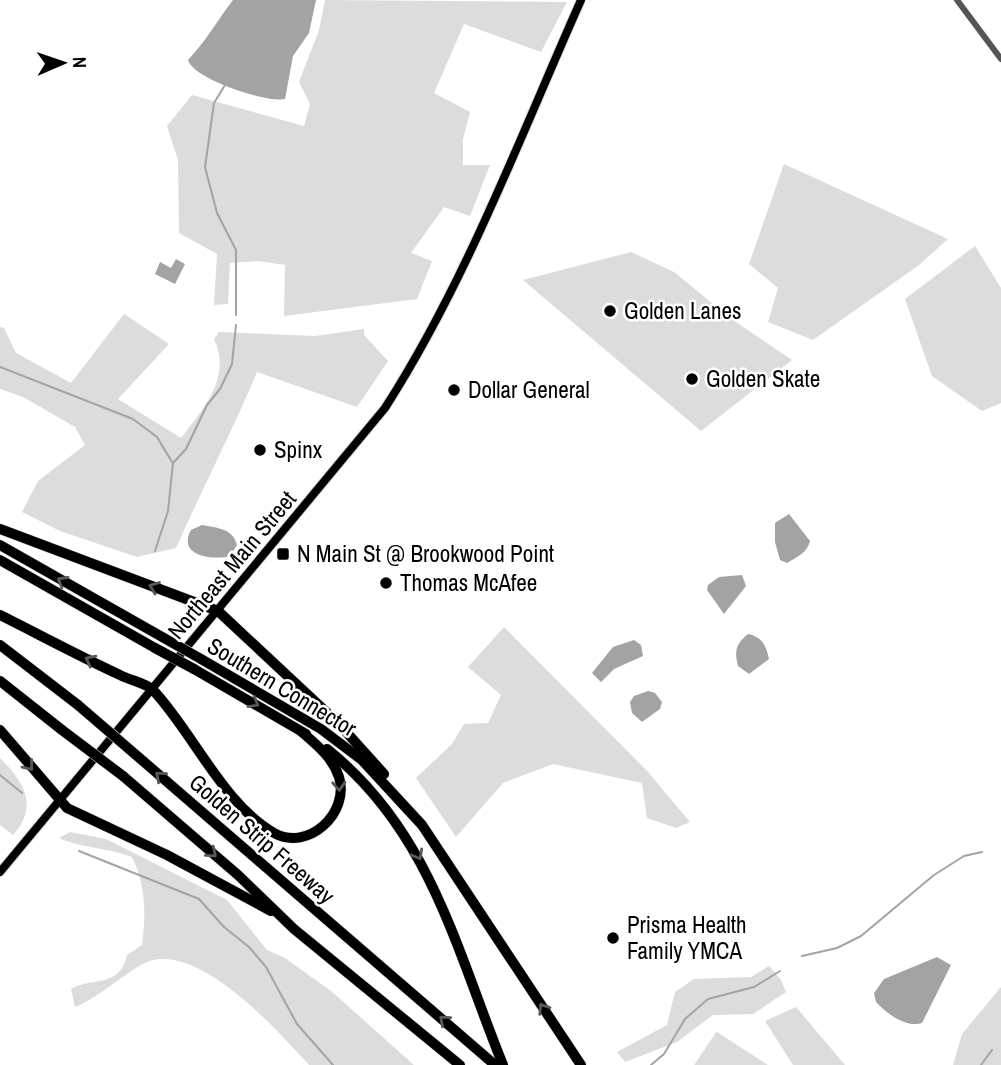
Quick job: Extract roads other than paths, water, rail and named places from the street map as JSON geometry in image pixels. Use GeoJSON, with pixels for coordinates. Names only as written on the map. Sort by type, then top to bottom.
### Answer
{"type":"FeatureCollection","features":[{"type":"Feature","properties":{"kind":"highway"},"geometry":{"type":"LineString","coordinates":[[0,529],[218,611],[339,724],[422,825]]}},
{"type":"Feature","properties":{"kind":"highway","name":"Southern Connector"},"geometry":{"type":"LineString","coordinates":[[0,545],[201,659],[339,741],[362,760],[422,825],[581,1065]]}},
{"type":"Feature","properties":{"kind":"highway","name":"Southern Connector"},"geometry":{"type":"LineString","coordinates":[[0,560],[302,732],[363,782],[408,838],[437,893],[503,1065]]}},
{"type":"Feature","properties":{"kind":"highway"},"geometry":{"type":"LineString","coordinates":[[0,615],[152,689],[238,800],[272,832],[286,837],[309,834],[320,829],[335,812],[341,790],[334,764],[302,732]]}},
{"type":"Feature","properties":{"kind":"highway","name":"Golden Strip Freeway"},"geometry":{"type":"LineString","coordinates":[[0,645],[78,705],[495,1065]]}},
{"type":"Feature","properties":{"kind":"highway","name":"Golden Strip Freeway"},"geometry":{"type":"LineString","coordinates":[[0,681],[124,776],[281,916],[460,1065]]}},
{"type":"Feature","properties":{"kind":"highway"},"geometry":{"type":"LineString","coordinates":[[0,730],[58,802],[281,916]]}},
{"type":"Feature","properties":{"kind":"main road","name":"Northeast Main Street"},"geometry":{"type":"LineString","coordinates":[[0,872],[360,442],[410,369],[465,258],[581,0]]}},
{"type":"Feature","properties":{"kind":"street"},"geometry":{"type":"LineString","coordinates":[[957,0],[1001,60]]}},
{"type":"Feature","properties":{"kind":"waterway"},"geometry":{"type":"LineString","coordinates":[[225,85],[214,103],[205,167],[217,213],[236,250],[236,315]]}},
{"type":"Feature","properties":{"kind":"waterway"},"geometry":{"type":"LineString","coordinates":[[155,551],[168,511],[173,463],[186,449],[207,405],[220,389],[232,364],[236,325]]}},
{"type":"Feature","properties":{"kind":"waterway"},"geometry":{"type":"LineString","coordinates":[[0,367],[133,419],[157,437],[172,462]]}},
{"type":"Feature","properties":{"kind":"waterway"},"geometry":{"type":"LineString","coordinates":[[0,775],[22,793]]}},
{"type":"Feature","properties":{"kind":"waterway"},"geometry":{"type":"LineString","coordinates":[[79,851],[199,899],[266,967],[297,1024],[333,1065]]}},
{"type":"Feature","properties":{"kind":"waterway"},"geometry":{"type":"LineString","coordinates":[[802,956],[837,948],[861,936],[934,875],[964,856],[982,852]]}},
{"type":"Feature","properties":{"kind":"waterway"},"geometry":{"type":"LineString","coordinates":[[651,1065],[664,1054],[685,1019],[708,999],[754,987],[780,971]]}},
{"type":"Feature","properties":{"kind":"waterway"},"geometry":{"type":"LineString","coordinates":[[981,1065],[992,1050]]}},
{"type":"Feature","properties":{"kind":"place","name":"Golden Lanes"},"geometry":{"type":"Point","coordinates":[610,311]}},
{"type":"Feature","properties":{"kind":"place","name":"Golden Skate"},"geometry":{"type":"Point","coordinates":[692,379]}},
{"type":"Feature","properties":{"kind":"place","name":"Dollar General"},"geometry":{"type":"Point","coordinates":[454,390]}},
{"type":"Feature","properties":{"kind":"place","name":"Spinx"},"geometry":{"type":"Point","coordinates":[260,450]}},
{"type":"Feature","properties":{"kind":"place","name":"N Main St @ Brookwood Point"},"geometry":{"type":"Point","coordinates":[283,554]}},
{"type":"Feature","properties":{"kind":"place","name":"Thomas McAfee"},"geometry":{"type":"Point","coordinates":[386,583]}},
{"type":"Feature","properties":{"kind":"place","name":"Prisma Health Family YMCA"},"geometry":{"type":"Point","coordinates":[613,938]}}]}
